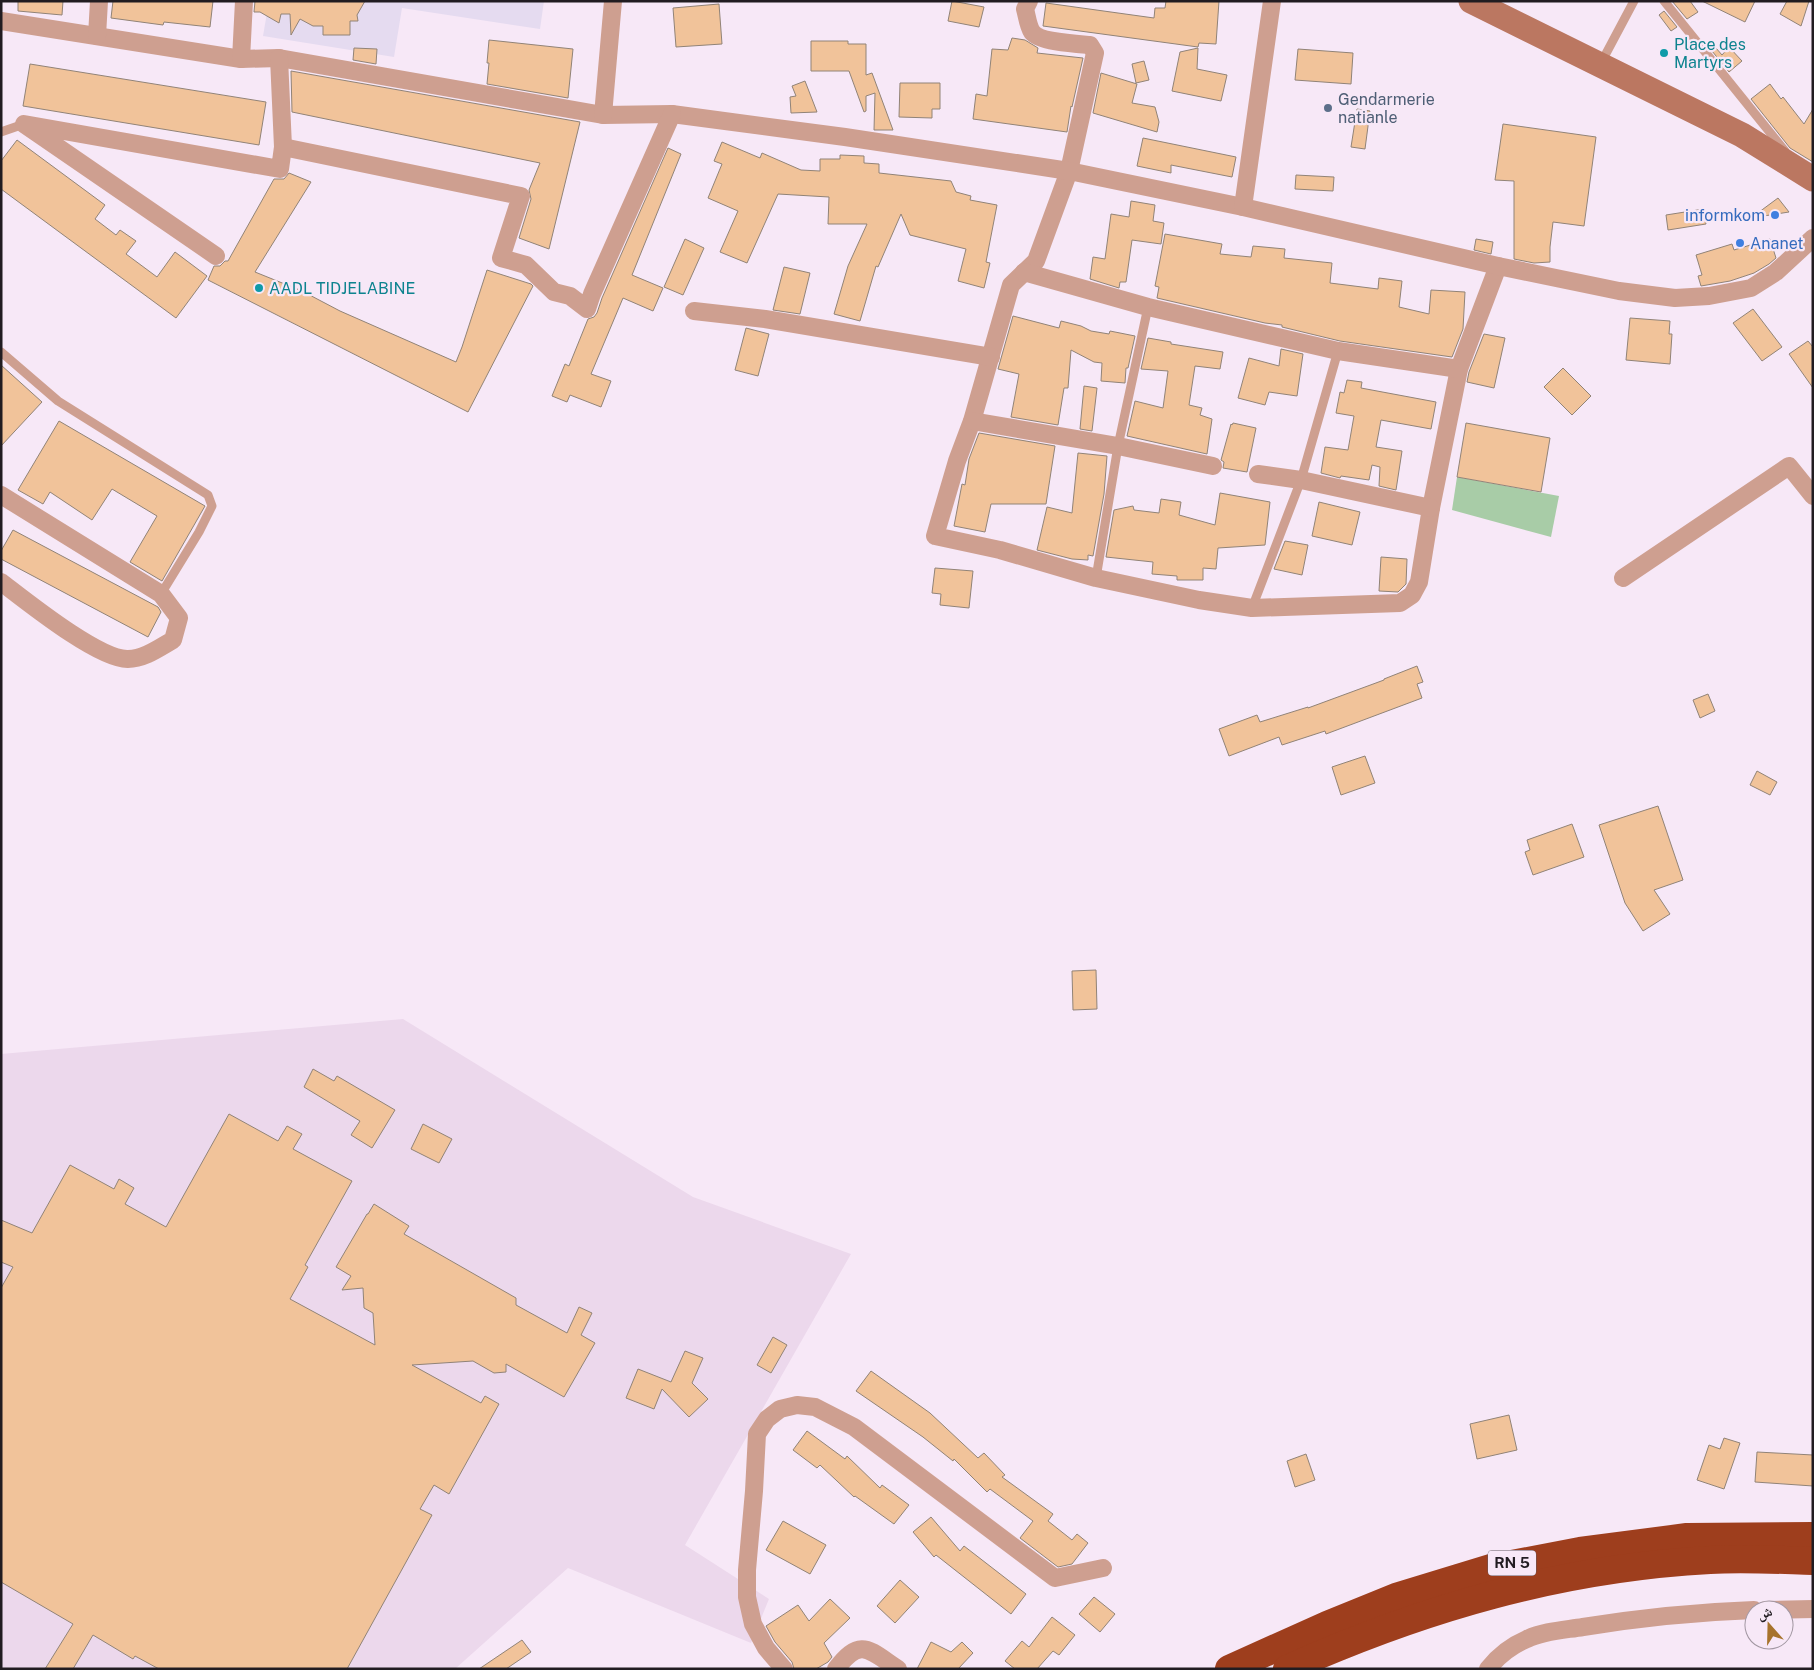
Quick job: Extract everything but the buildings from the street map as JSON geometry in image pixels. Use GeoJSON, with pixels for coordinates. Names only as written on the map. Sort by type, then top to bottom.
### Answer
{"type":"FeatureCollection","features":[{"type":"Feature","properties":{"kind":"highway","name":"RN 5"},"geometry":{"type":"LineString","coordinates":[[1229,1669],[1327,1625],[1396,1597],[1491,1568],[1580,1551],[1687,1538],[1813,1536]]}},
{"type":"Feature","properties":{"kind":"highway","name":"RN 5"},"geometry":{"type":"LineString","coordinates":[[1287,1669],[1433,1612],[1518,1587],[1575,1575],[1651,1564],[1712,1560],[1813,1561]]}},
{"type":"Feature","properties":{"kind":"main road"},"geometry":{"type":"LineString","coordinates":[[1471,1],[1742,136],[1807,175]]}},
{"type":"Feature","properties":{"kind":"street"},"geometry":{"type":"LineString","coordinates":[[97,36],[99,1]]}},
{"type":"Feature","properties":{"kind":"street"},"geometry":{"type":"LineString","coordinates":[[241,58],[244,1]]}},
{"type":"Feature","properties":{"kind":"street"},"geometry":{"type":"LineString","coordinates":[[604,115],[613,1]]}},
{"type":"Feature","properties":{"kind":"street"},"geometry":{"type":"LineString","coordinates":[[1029,1],[1025,9],[1034,34],[1059,43],[1090,45],[1095,53],[1069,170],[1036,261],[1011,284],[991,358],[935,536],[1000,550],[1096,578],[1199,600],[1252,608],[1400,603],[1412,595],[1419,582],[1431,508],[1459,369],[1498,266]]}},
{"type":"Feature","properties":{"kind":"street"},"geometry":{"type":"LineString","coordinates":[[1243,207],[1272,1]]}},
{"type":"Feature","properties":{"kind":"street"},"geometry":{"type":"LineString","coordinates":[[1,21],[241,58],[279,58],[604,115],[672,114],[1069,170],[1243,207],[1498,266],[1620,290],[1675,298],[1709,296],[1751,288],[1776,272],[1813,238]]}},
{"type":"Feature","properties":{"kind":"street"},"geometry":{"type":"LineString","coordinates":[[24,124],[280,169],[282,147],[279,58]]}},
{"type":"Feature","properties":{"kind":"street"},"geometry":{"type":"LineString","coordinates":[[282,147],[521,196],[501,258],[526,265],[554,292],[570,296],[587,309],[672,114]]}},
{"type":"Feature","properties":{"kind":"street"},"geometry":{"type":"LineString","coordinates":[[24,124],[216,256]]}},
{"type":"Feature","properties":{"kind":"street"},"geometry":{"type":"LineString","coordinates":[[1024,272],[1148,307],[1338,351],[1459,369]]}},
{"type":"Feature","properties":{"kind":"street"},"geometry":{"type":"LineString","coordinates":[[694,311],[765,319],[991,358]]}},
{"type":"Feature","properties":{"kind":"street"},"geometry":{"type":"LineString","coordinates":[[972,421],[1118,446],[1213,466]]}},
{"type":"Feature","properties":{"kind":"street"},"geometry":{"type":"LineString","coordinates":[[1622,578],[1790,466],[1813,496]]}},
{"type":"Feature","properties":{"kind":"street"},"geometry":{"type":"LineString","coordinates":[[1258,474],[1301,480],[1431,508]]}},
{"type":"Feature","properties":{"kind":"street"},"geometry":{"type":"LineString","coordinates":[[1,494],[161,594],[179,618],[173,640],[142,657],[127,659],[111,657],[47,618],[1,582]]}},
{"type":"Feature","properties":{"kind":"street"},"geometry":{"type":"LineString","coordinates":[[784,1669],[766,1648],[753,1624],[747,1597],[747,1570],[757,1434],[766,1419],[780,1410],[797,1405],[815,1407],[854,1427],[1055,1578],[1103,1568]]}},
{"type":"Feature","properties":{"kind":"street"},"geometry":{"type":"LineString","coordinates":[[1794,1609],[1813,1609]]}},
{"type":"Feature","properties":{"kind":"street"},"geometry":{"type":"LineString","coordinates":[[1488,1669],[1509,1649],[1528,1638],[1549,1632],[1627,1621],[1719,1611],[1744,1610]]}},
{"type":"Feature","properties":{"kind":"street"},"geometry":{"type":"LineString","coordinates":[[836,1669],[848,1654],[858,1649],[874,1653],[898,1669]]}},
{"type":"Feature","properties":{"kind":"lane"},"geometry":{"type":"LineString","coordinates":[[1600,64],[1634,1]]}},
{"type":"Feature","properties":{"kind":"lane"},"geometry":{"type":"LineString","coordinates":[[1664,1],[1807,175]]}},
{"type":"Feature","properties":{"kind":"lane"},"geometry":{"type":"LineString","coordinates":[[1,132],[24,124]]}},
{"type":"Feature","properties":{"kind":"lane"},"geometry":{"type":"LineString","coordinates":[[1096,578],[1118,446],[1148,307]]}},
{"type":"Feature","properties":{"kind":"lane"},"geometry":{"type":"LineString","coordinates":[[1252,608],[1301,480],[1338,351]]}},
{"type":"Feature","properties":{"kind":"lane"},"geometry":{"type":"LineString","coordinates":[[1,352],[58,401],[208,495],[212,506],[199,532],[161,594]]}},
{"type":"Feature","properties":{"kind":"shaded area"},"geometry":{"type":"Polygon","coordinates":[[[269,1],[544,1],[540,29],[402,8],[394,57],[263,36],[269,1]]]}},
{"type":"Feature","properties":{"kind":"shaded area"},"geometry":{"type":"Polygon","coordinates":[[[403,1019],[693,1197],[851,1254],[685,1545],[769,1599],[751,1643],[568,1568],[455,1669],[1,1669],[1,1054],[403,1019]]]}},
{"type":"Feature","properties":{"kind":"green space"},"geometry":{"type":"Polygon","coordinates":[[[1457,477],[1559,496],[1551,537],[1452,510],[1457,477]]]}},
{"type":"Feature","properties":{"kind":"place","name":"Place des Martyrs"},"geometry":{"type":"Point","coordinates":[1664,53]}},
{"type":"Feature","properties":{"kind":"place","name":"Gendarmerie natianle"},"geometry":{"type":"Point","coordinates":[1328,108]}},
{"type":"Feature","properties":{"kind":"place","name":"informkom"},"geometry":{"type":"Point","coordinates":[1775,215]}},
{"type":"Feature","properties":{"kind":"place","name":"Ananet"},"geometry":{"type":"Point","coordinates":[1740,243]}},
{"type":"Feature","properties":{"kind":"place","name":"AADL TIDJELABINE"},"geometry":{"type":"Point","coordinates":[259,288]}}]}
